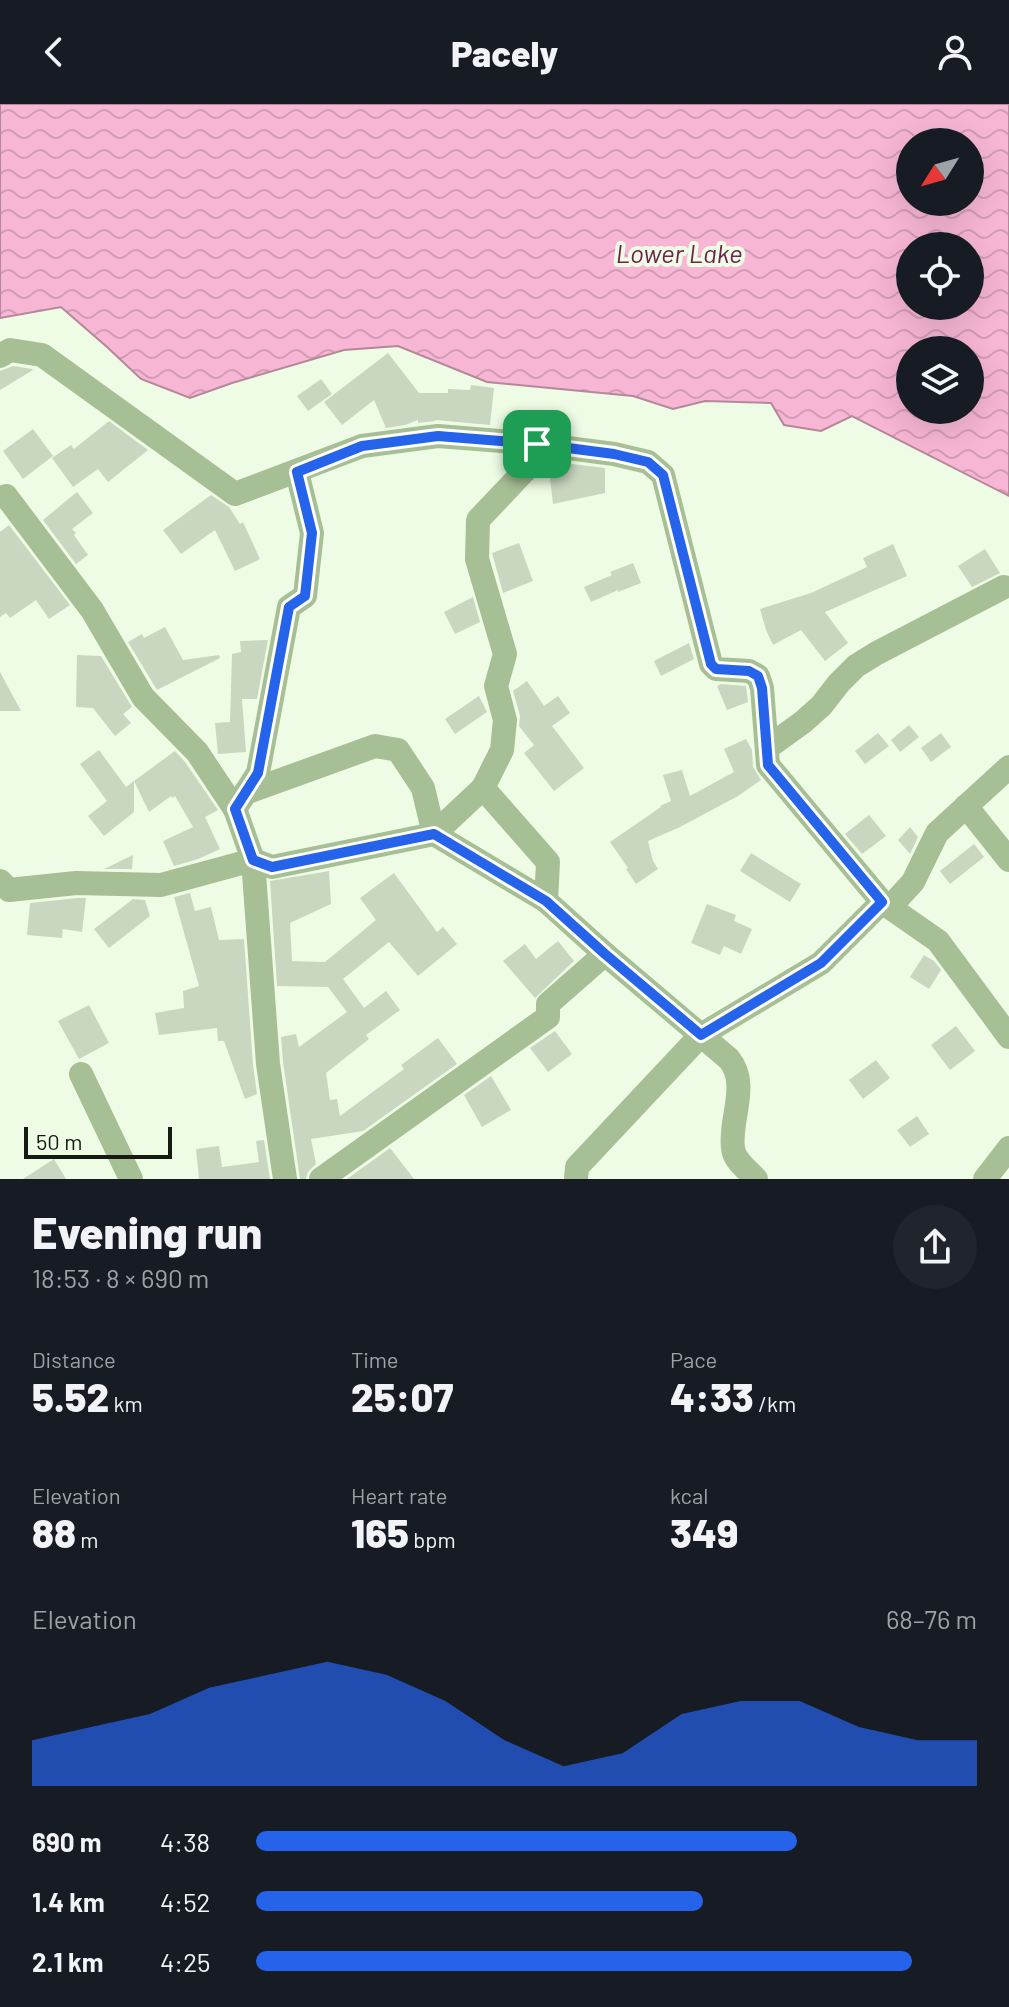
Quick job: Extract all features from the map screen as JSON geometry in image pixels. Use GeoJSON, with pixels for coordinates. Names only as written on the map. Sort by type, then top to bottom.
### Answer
{"type":"FeatureCollection","features":[{"type":"Feature","properties":{"kind":"street"},"geometry":{"type":"LineString","coordinates":[[0,356],[10,350],[42,355],[235,494],[362,446],[438,436],[537,444],[614,454],[648,462],[663,475],[711,664],[716,669],[749,671],[758,676],[762,688],[768,765],[886,904],[938,941],[1009,1037]]}},
{"type":"Feature","properties":{"kind":"street"},"geometry":{"type":"LineString","coordinates":[[0,881],[9,890],[76,883],[161,885],[253,860],[272,867],[434,834],[483,788],[502,750],[505,720],[496,686],[505,654],[477,559],[478,520],[531,464],[537,444]]}},
{"type":"Feature","properties":{"kind":"street"},"geometry":{"type":"LineString","coordinates":[[240,801],[258,773],[289,607],[305,596],[312,533],[297,472]]}},
{"type":"Feature","properties":{"kind":"street"},"geometry":{"type":"LineString","coordinates":[[6,496],[92,610],[143,697],[240,801],[253,860],[268,1064],[285,1179]]}},
{"type":"Feature","properties":{"kind":"street"},"geometry":{"type":"LineString","coordinates":[[767,748],[821,706],[856,666],[1004,587]]}},
{"type":"Feature","properties":{"kind":"street"},"geometry":{"type":"LineString","coordinates":[[240,801],[375,746],[398,750],[423,788],[434,834],[546,901],[729,1059],[736,1068],[738,1081],[733,1149],[738,1161],[756,1179]]}},
{"type":"Feature","properties":{"kind":"street"},"geometry":{"type":"LineString","coordinates":[[576,1179],[577,1167],[701,1035],[821,963],[913,882],[937,833],[1009,767]]}},
{"type":"Feature","properties":{"kind":"street"},"geometry":{"type":"LineString","coordinates":[[483,788],[548,862],[546,901]]}},
{"type":"Feature","properties":{"kind":"street"},"geometry":{"type":"LineString","coordinates":[[966,806],[1009,860]]}},
{"type":"Feature","properties":{"kind":"street"},"geometry":{"type":"LineString","coordinates":[[321,1179],[548,1017],[548,1004],[605,954]]}},
{"type":"Feature","properties":{"kind":"street"},"geometry":{"type":"LineString","coordinates":[[81,1074],[131,1179]]}},
{"type":"Feature","properties":{"kind":"street"},"geometry":{"type":"LineString","coordinates":[[985,1179],[1009,1148]]}},
{"type":"Feature","properties":{"kind":"water","name":"Lower Lake"},"geometry":{"type":"Polygon","coordinates":[[[0,104],[1009,104],[1009,496],[852,416],[821,431],[784,425],[771,403],[705,401],[673,409],[633,396],[487,382],[398,346],[344,350],[190,398],[141,379],[61,307],[0,318],[0,104]]]}},
{"type":"Feature","properties":{"kind":"building"},"geometry":{"type":"Polygon","coordinates":[[[388,353],[419,393],[470,390],[471,385],[494,388],[490,425],[435,420],[418,423],[418,420],[386,428],[374,400],[342,425],[324,402],[388,353]]]}},
{"type":"Feature","properties":{"kind":"building"},"geometry":{"type":"Polygon","coordinates":[[[13,366],[33,370],[0,390],[0,371],[13,366]]]}},
{"type":"Feature","properties":{"kind":"building"},"geometry":{"type":"Polygon","coordinates":[[[321,379],[332,394],[308,411],[297,396],[321,379]]]}},
{"type":"Feature","properties":{"kind":"building"},"geometry":{"type":"Polygon","coordinates":[[[109,421],[148,450],[108,482],[98,469],[73,487],[52,458],[71,445],[74,449],[109,421]]]}},
{"type":"Feature","properties":{"kind":"building"},"geometry":{"type":"Polygon","coordinates":[[[33,429],[53,456],[23,479],[3,451],[33,429]]]}},
{"type":"Feature","properties":{"kind":"building"},"geometry":{"type":"Polygon","coordinates":[[[548,461],[605,468],[605,493],[553,504],[548,461]]]}},
{"type":"Feature","properties":{"kind":"building"},"geometry":{"type":"Polygon","coordinates":[[[77,492],[93,513],[72,529],[88,555],[76,564],[43,520],[77,492]]]}},
{"type":"Feature","properties":{"kind":"building"},"geometry":{"type":"Polygon","coordinates":[[[211,495],[229,507],[240,524],[243,522],[260,559],[235,571],[215,530],[181,554],[163,530],[211,495]]]}},
{"type":"Feature","properties":{"kind":"building"},"geometry":{"type":"Polygon","coordinates":[[[9,525],[70,605],[49,619],[36,600],[10,618],[6,613],[0,617],[0,532],[9,525]]]}},
{"type":"Feature","properties":{"kind":"building"},"geometry":{"type":"Polygon","coordinates":[[[519,543],[533,581],[503,593],[492,553],[519,543]]]}},
{"type":"Feature","properties":{"kind":"building"},"geometry":{"type":"Polygon","coordinates":[[[893,544],[907,576],[825,612],[848,643],[825,661],[801,630],[773,645],[760,609],[811,593],[867,567],[863,558],[893,544]]]}},
{"type":"Feature","properties":{"kind":"building"},"geometry":{"type":"Polygon","coordinates":[[[985,549],[1000,573],[972,587],[958,566],[985,549]]]}},
{"type":"Feature","properties":{"kind":"building"},"geometry":{"type":"Polygon","coordinates":[[[633,563],[641,583],[591,602],[584,587],[633,563]]]}},
{"type":"Feature","properties":{"kind":"building"},"geometry":{"type":"Polygon","coordinates":[[[473,597],[480,622],[455,634],[444,612],[473,597]]]}},
{"type":"Feature","properties":{"kind":"building"},"geometry":{"type":"Polygon","coordinates":[[[165,627],[183,660],[219,655],[220,658],[157,690],[128,642],[165,627]]]}},
{"type":"Feature","properties":{"kind":"building"},"geometry":{"type":"Polygon","coordinates":[[[268,640],[257,699],[242,699],[246,752],[218,754],[215,723],[230,722],[232,654],[241,652],[240,641],[268,640]]]}},
{"type":"Feature","properties":{"kind":"building"},"geometry":{"type":"Polygon","coordinates":[[[689,643],[694,659],[661,676],[654,661],[689,643]]]}},
{"type":"Feature","properties":{"kind":"building"},"geometry":{"type":"Polygon","coordinates":[[[77,655],[101,656],[132,707],[123,714],[131,723],[115,736],[93,708],[76,707],[77,655]]]}},
{"type":"Feature","properties":{"kind":"building"},"geometry":{"type":"Polygon","coordinates":[[[0,672],[21,711],[0,711],[0,672]]]}},
{"type":"Feature","properties":{"kind":"building"},"geometry":{"type":"Polygon","coordinates":[[[527,681],[544,706],[558,696],[570,713],[552,726],[584,768],[554,791],[524,753],[534,745],[519,726],[520,716],[513,691],[527,681]]]}},
{"type":"Feature","properties":{"kind":"building"},"geometry":{"type":"Polygon","coordinates":[[[717,686],[746,686],[748,702],[727,710],[717,686]]]}},
{"type":"Feature","properties":{"kind":"building"},"geometry":{"type":"Polygon","coordinates":[[[479,696],[487,712],[455,734],[445,719],[479,696]]]}},
{"type":"Feature","properties":{"kind":"building"},"geometry":{"type":"Polygon","coordinates":[[[909,725],[919,737],[900,752],[891,740],[909,725]]]}},
{"type":"Feature","properties":{"kind":"building"},"geometry":{"type":"Polygon","coordinates":[[[878,733],[889,746],[865,764],[855,751],[878,733]]]}},
{"type":"Feature","properties":{"kind":"building"},"geometry":{"type":"Polygon","coordinates":[[[941,733],[951,747],[931,762],[921,748],[941,733]]]}},
{"type":"Feature","properties":{"kind":"building"},"geometry":{"type":"Polygon","coordinates":[[[746,739],[752,750],[753,767],[761,780],[738,796],[648,841],[658,869],[636,884],[610,842],[671,801],[663,775],[682,770],[690,796],[734,772],[724,749],[746,739]]]}},
{"type":"Feature","properties":{"kind":"building"},"geometry":{"type":"Polygon","coordinates":[[[99,750],[126,787],[134,781],[134,812],[104,836],[88,816],[107,801],[80,764],[99,750]]]}},
{"type":"Feature","properties":{"kind":"building"},"geometry":{"type":"Polygon","coordinates":[[[175,751],[218,810],[205,817],[220,849],[174,866],[163,841],[193,827],[175,796],[149,812],[134,781],[175,751]]]}},
{"type":"Feature","properties":{"kind":"building"},"geometry":{"type":"Polygon","coordinates":[[[869,815],[886,836],[862,854],[845,834],[869,815]]]}},
{"type":"Feature","properties":{"kind":"building"},"geometry":{"type":"Polygon","coordinates":[[[910,827],[918,837],[910,854],[898,840],[910,827]]]}},
{"type":"Feature","properties":{"kind":"building"},"geometry":{"type":"Polygon","coordinates":[[[974,844],[984,857],[950,884],[940,871],[974,844]]]}},
{"type":"Feature","properties":{"kind":"building"},"geometry":{"type":"Polygon","coordinates":[[[751,853],[801,884],[790,902],[740,871],[751,853]]]}},
{"type":"Feature","properties":{"kind":"building"},"geometry":{"type":"Polygon","coordinates":[[[133,855],[132,869],[104,869],[133,855]]]}},
{"type":"Feature","properties":{"kind":"building"},"geometry":{"type":"Polygon","coordinates":[[[329,871],[331,904],[290,923],[292,961],[325,962],[376,920],[360,898],[394,873],[437,932],[443,927],[457,944],[418,976],[389,942],[343,979],[364,1008],[386,991],[400,1010],[366,1035],[369,1039],[326,1073],[330,1100],[337,1099],[340,1116],[404,1069],[401,1065],[438,1038],[457,1064],[363,1131],[311,1139],[316,1164],[306,1179],[300,1179],[281,1037],[296,1034],[299,1047],[347,1012],[328,987],[277,986],[270,881],[329,871]]]}},
{"type":"Feature","properties":{"kind":"building"},"geometry":{"type":"Polygon","coordinates":[[[190,893],[195,911],[211,907],[219,940],[244,939],[257,1094],[245,1099],[224,1041],[218,1041],[217,1028],[159,1035],[155,1013],[184,1008],[183,991],[199,986],[174,897],[190,893]]]}},
{"type":"Feature","properties":{"kind":"building"},"geometry":{"type":"Polygon","coordinates":[[[86,898],[82,932],[63,929],[62,938],[27,935],[30,903],[86,898]]]}},
{"type":"Feature","properties":{"kind":"building"},"geometry":{"type":"Polygon","coordinates":[[[133,899],[145,900],[150,916],[109,948],[94,929],[133,899]]]}},
{"type":"Feature","properties":{"kind":"building"},"geometry":{"type":"Polygon","coordinates":[[[707,904],[736,915],[734,921],[752,929],[741,954],[724,946],[720,955],[691,943],[707,904]]]}},
{"type":"Feature","properties":{"kind":"building"},"geometry":{"type":"Polygon","coordinates":[[[558,941],[574,961],[535,998],[503,961],[525,944],[536,959],[558,941]]]}},
{"type":"Feature","properties":{"kind":"building"},"geometry":{"type":"Polygon","coordinates":[[[924,955],[941,970],[929,989],[910,977],[924,955]]]}},
{"type":"Feature","properties":{"kind":"building"},"geometry":{"type":"Polygon","coordinates":[[[89,1005],[109,1043],[79,1059],[58,1021],[89,1005]]]}},
{"type":"Feature","properties":{"kind":"building"},"geometry":{"type":"Polygon","coordinates":[[[956,1026],[975,1051],[950,1070],[931,1045],[956,1026]]]}},
{"type":"Feature","properties":{"kind":"building"},"geometry":{"type":"Polygon","coordinates":[[[555,1031],[572,1054],[548,1072],[530,1048],[555,1031]]]}},
{"type":"Feature","properties":{"kind":"building"},"geometry":{"type":"Polygon","coordinates":[[[876,1060],[890,1078],[863,1099],[849,1080],[876,1060]]]}},
{"type":"Feature","properties":{"kind":"building"},"geometry":{"type":"Polygon","coordinates":[[[491,1076],[511,1110],[482,1127],[464,1095],[491,1076]]]}},
{"type":"Feature","properties":{"kind":"building"},"geometry":{"type":"Polygon","coordinates":[[[917,1116],[929,1134],[910,1147],[897,1130],[917,1116]]]}},
{"type":"Feature","properties":{"kind":"building"},"geometry":{"type":"Polygon","coordinates":[[[264,1140],[270,1179],[199,1179],[196,1149],[219,1146],[222,1167],[259,1162],[256,1141],[264,1140]]]}},
{"type":"Feature","properties":{"kind":"building"},"geometry":{"type":"Polygon","coordinates":[[[390,1148],[414,1179],[347,1179],[390,1148]]]}},
{"type":"Feature","properties":{"kind":"building"},"geometry":{"type":"Polygon","coordinates":[[[54,1159],[66,1179],[23,1179],[54,1159]]]}},
{"type":"Feature","properties":{"kind":"route"},"geometry":{"type":"LineString","coordinates":[[438,436],[537,444],[614,454],[648,462],[663,475],[711,664],[716,669],[749,671],[758,676],[762,688],[768,765],[882,902],[821,963],[701,1035],[546,901],[434,834],[272,867],[253,860],[235,809],[258,773],[289,607],[305,596],[312,533],[297,472],[362,446],[438,436]]}}]}
